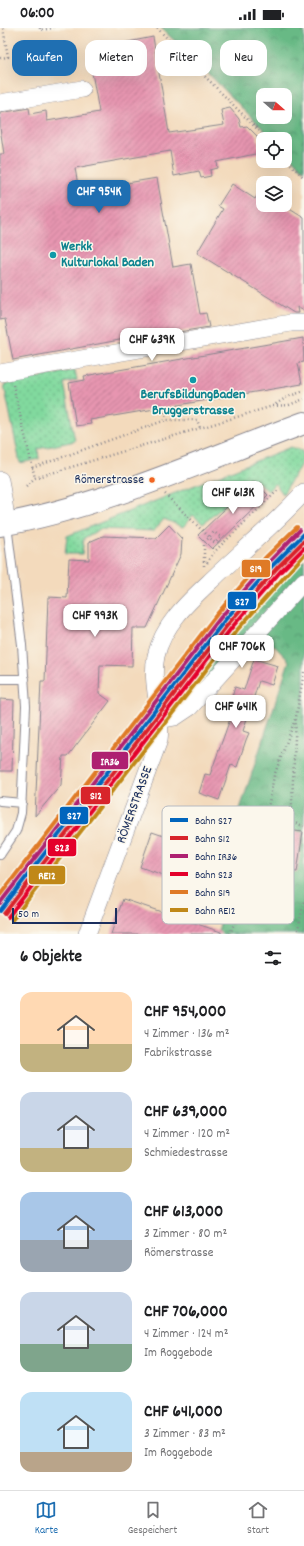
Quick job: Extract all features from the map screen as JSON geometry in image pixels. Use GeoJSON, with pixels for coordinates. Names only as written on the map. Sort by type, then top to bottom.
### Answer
{"type":"FeatureCollection","features":[{"type":"Feature","properties":{"kind":"main road"},"geometry":{"type":"LineString","coordinates":[[3,524],[83,504],[152,480],[304,423]]}},
{"type":"Feature","properties":{"kind":"street"},"geometry":{"type":"LineString","coordinates":[[0,103],[82,89]]}},
{"type":"Feature","properties":{"kind":"street"},"geometry":{"type":"LineString","coordinates":[[5,372],[283,324],[304,322]]}},
{"type":"Feature","properties":{"kind":"street"},"geometry":{"type":"LineString","coordinates":[[0,480],[3,524]]}},
{"type":"Feature","properties":{"kind":"street","name":"RÖMERSTRASSE"},"geometry":{"type":"LineString","coordinates":[[87,934],[160,735],[160,720],[155,679],[155,661],[160,644],[171,624],[190,600],[304,492]]}},
{"type":"Feature","properties":{"kind":"street"},"geometry":{"type":"LineString","coordinates":[[160,720],[175,717],[190,707],[304,581]]}},
{"type":"Feature","properties":{"kind":"lane"},"geometry":{"type":"LineString","coordinates":[[0,855],[16,831],[22,803],[26,706],[25,679],[3,524]]}},
{"type":"Feature","properties":{"kind":"lane"},"geometry":{"type":"LineString","coordinates":[[0,679],[25,679]]}},
{"type":"Feature","properties":{"kind":"lane"},"geometry":{"type":"LineString","coordinates":[[0,802],[22,803]]}},
{"type":"Feature","properties":{"kind":"path"},"geometry":{"type":"LineString","coordinates":[[0,58],[8,57],[3,28]]}},
{"type":"Feature","properties":{"kind":"path"},"geometry":{"type":"LineString","coordinates":[[40,28],[40,30],[54,28]]}},
{"type":"Feature","properties":{"kind":"path"},"geometry":{"type":"LineString","coordinates":[[157,28],[260,132]]}},
{"type":"Feature","properties":{"kind":"path"},"geometry":{"type":"LineString","coordinates":[[292,165],[304,178]]}},
{"type":"Feature","properties":{"kind":"path"},"geometry":{"type":"LineString","coordinates":[[5,372],[35,478]]}},
{"type":"Feature","properties":{"kind":"path"},"geometry":{"type":"LineString","coordinates":[[273,406],[286,397],[304,391]]}},
{"type":"Feature","properties":{"kind":"path"},"geometry":{"type":"LineString","coordinates":[[26,486],[35,478],[273,406],[289,405],[304,399]]}},
{"type":"Feature","properties":{"kind":"path"},"geometry":{"type":"LineString","coordinates":[[164,408],[166,420]]}},
{"type":"Feature","properties":{"kind":"path"},"geometry":{"type":"LineString","coordinates":[[32,468],[166,420],[197,420],[200,428]]}},
{"type":"Feature","properties":{"kind":"path"},"geometry":{"type":"LineString","coordinates":[[165,494],[206,535],[211,539],[215,543],[221,537],[214,532],[209,537],[204,543],[204,572],[213,553],[279,489]]}},
{"type":"Feature","properties":{"kind":"path"},"geometry":{"type":"LineString","coordinates":[[292,806],[296,717],[304,672]]}},
{"type":"Feature","properties":{"kind":"path"},"geometry":{"type":"LineString","coordinates":[[268,806],[274,776],[296,717]]}},
{"type":"Feature","properties":{"kind":"path"},"geometry":{"type":"LineString","coordinates":[[294,823],[304,826]]}},
{"type":"Feature","properties":{"kind":"path"},"geometry":{"type":"LineString","coordinates":[[297,934],[304,901]]}},
{"type":"Feature","properties":{"kind":"path"},"geometry":{"type":"LineString","coordinates":[[230,934],[234,924]]}},
{"type":"Feature","properties":{"kind":"green space"},"geometry":{"type":"Polygon","coordinates":[[[161,28],[304,28],[304,171],[292,158],[292,132],[266,132],[258,124],[292,124],[292,88],[256,88],[256,122],[211,76],[212,40],[174,40],[161,28]]]}},
{"type":"Feature","properties":{"kind":"green space"},"geometry":{"type":"Polygon","coordinates":[[[75,370],[77,380],[64,383],[75,441],[38,449],[39,459],[20,463],[4,385],[75,370]]]}},
{"type":"Feature","properties":{"kind":"green space"},"geometry":{"type":"Polygon","coordinates":[[[291,447],[302,451],[304,459],[283,494],[275,483],[268,491],[255,479],[203,524],[193,515],[183,527],[164,519],[154,531],[100,529],[84,538],[82,554],[65,554],[67,536],[291,447]]]}},
{"type":"Feature","properties":{"kind":"green space"},"geometry":{"type":"Polygon","coordinates":[[[304,560],[304,934],[217,934],[220,924],[294,924],[294,806],[241,806],[289,661],[256,627],[184,704],[178,699],[261,602],[304,560]]]}},
{"type":"Feature","properties":{"kind":"building"},"geometry":{"type":"Polygon","coordinates":[[[153,37],[155,49],[155,76],[160,76],[169,133],[224,125],[221,110],[230,108],[239,119],[241,127],[247,126],[256,135],[256,154],[217,162],[218,168],[210,170],[211,176],[201,178],[199,171],[174,176],[170,151],[75,168],[79,191],[157,178],[173,267],[191,264],[200,314],[206,313],[209,327],[130,340],[130,338],[13,360],[5,319],[0,320],[0,154],[4,154],[0,128],[0,113],[29,108],[30,114],[46,111],[47,121],[99,112],[93,76],[147,76],[147,40],[138,40],[153,37]]]}},
{"type":"Feature","properties":{"kind":"building"},"geometry":{"type":"Polygon","coordinates":[[[232,184],[255,199],[256,197],[256,212],[292,212],[292,211],[304,218],[304,311],[297,307],[298,313],[294,313],[197,253],[223,209],[218,206],[232,184]]]}},
{"type":"Feature","properties":{"kind":"building","name":"BerufsBildungBaden Bruggerstrasse"},"geometry":{"type":"Polygon","coordinates":[[[303,338],[304,362],[298,363],[302,384],[90,420],[91,424],[76,426],[69,383],[85,380],[84,376],[303,338]]]}},
{"type":"Feature","properties":{"kind":"building"},"geometry":{"type":"Polygon","coordinates":[[[254,481],[268,495],[212,549],[198,535],[254,481]]]}},
{"type":"Feature","properties":{"kind":"building"},"geometry":{"type":"Polygon","coordinates":[[[169,525],[182,539],[181,554],[147,628],[133,628],[132,666],[100,665],[99,693],[110,701],[68,756],[63,756],[61,785],[35,816],[41,681],[45,681],[48,597],[67,598],[69,559],[89,560],[89,542],[103,536],[156,538],[169,525]]]}},
{"type":"Feature","properties":{"kind":"building"},"geometry":{"type":"Polygon","coordinates":[[[254,659],[278,666],[272,685],[259,681],[243,731],[249,733],[237,767],[231,765],[219,800],[199,793],[205,774],[210,775],[234,708],[229,707],[235,687],[244,690],[254,659]]]}},
{"type":"Feature","properties":{"kind":"building"},"geometry":{"type":"Polygon","coordinates":[[[0,699],[14,700],[12,771],[0,771],[0,699]]]}},
{"type":"Feature","properties":{"kind":"building"},"geometry":{"type":"Polygon","coordinates":[[[294,831],[303,832],[297,872],[294,872],[294,831]]]}},
{"type":"Feature","properties":{"kind":"building"},"geometry":{"type":"Polygon","coordinates":[[[152,832],[162,835],[162,875],[140,867],[152,832]]]}},
{"type":"Feature","properties":{"kind":"building"},"geometry":{"type":"Polygon","coordinates":[[[123,899],[162,912],[162,924],[197,924],[221,932],[221,934],[111,934],[123,899]]]}},
{"type":"Feature","properties":{"kind":"rail line","name":"S19"},"geometry":{"type":"LineString","coordinates":[[0,895],[217,614],[265,558],[297,527]]}},
{"type":"Feature","properties":{"kind":"rail line","name":"IR36"},"geometry":{"type":"LineString","coordinates":[[0,903],[221,617],[269,562],[300,530]]}},
{"type":"Feature","properties":{"kind":"rail line","name":"S27"},"geometry":{"type":"LineString","coordinates":[[0,911],[225,620],[273,565],[304,534]]}},
{"type":"Feature","properties":{"kind":"rail line","name":"S12"},"geometry":{"type":"LineString","coordinates":[[4,914],[229,623],[277,568],[304,541]]}},
{"type":"Feature","properties":{"kind":"rail line","name":"S23"},"geometry":{"type":"LineString","coordinates":[[8,917],[233,626],[280,572],[304,548]]}},
{"type":"Feature","properties":{"kind":"rail line","name":"RE12"},"geometry":{"type":"LineString","coordinates":[[12,920],[237,630],[304,555]]}},
{"type":"Feature","properties":{"kind":"place","name":"Werkk Kulturlokal Baden"},"geometry":{"type":"Point","coordinates":[53,255]}},
{"type":"Feature","properties":{"kind":"place","name":"BerufsBildungBaden Bruggerstrasse"},"geometry":{"type":"Point","coordinates":[193,380]}},
{"type":"Feature","properties":{"kind":"place","name":"Römerstrasse"},"geometry":{"type":"Point","coordinates":[152,480]}}]}
